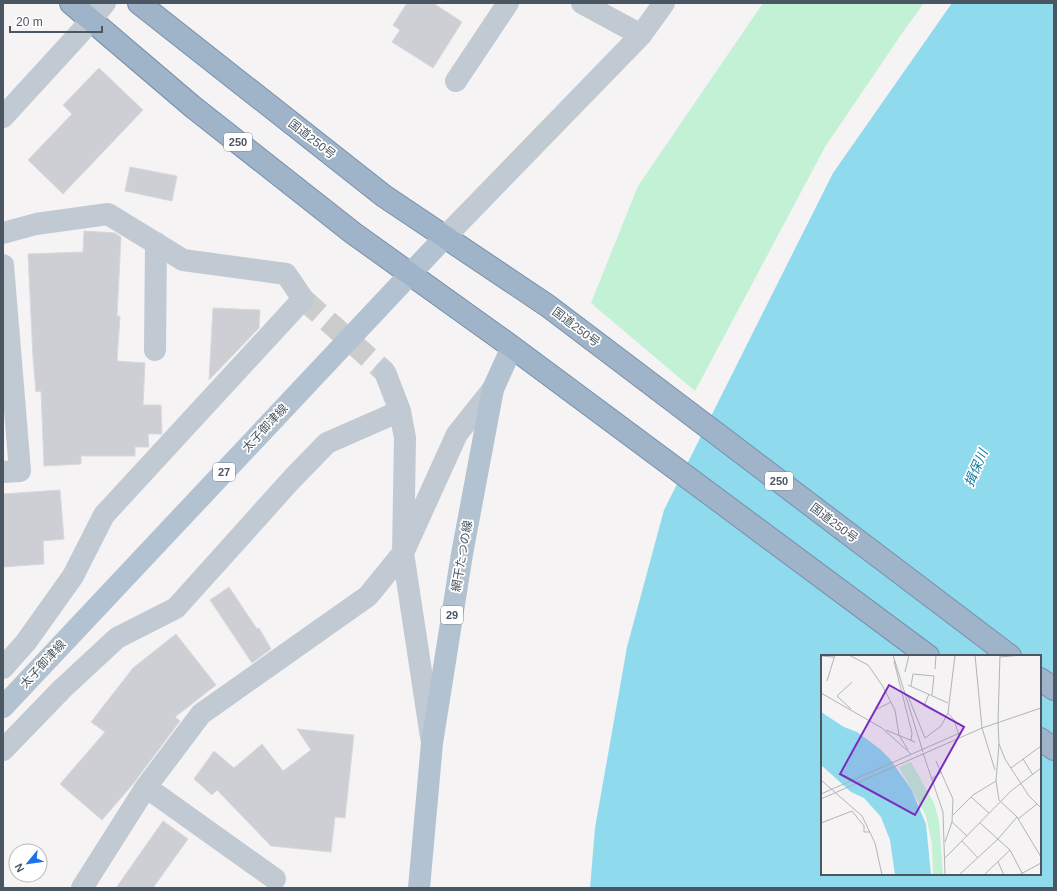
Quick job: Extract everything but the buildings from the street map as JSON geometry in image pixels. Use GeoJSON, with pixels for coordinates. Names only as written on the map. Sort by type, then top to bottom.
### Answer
{"type":"FeatureCollection","features":[{"type":"Feature","properties":{"kind":"highway","name":"250"},"geometry":{"type":"LineString","coordinates":[[71,3],[193,107],[353,233],[512,347],[927,655]]}},
{"type":"Feature","properties":{"kind":"highway","name":"国道250号"},"geometry":{"type":"LineString","coordinates":[[139,3],[384,196],[548,306],[1009,655]]}},
{"type":"Feature","properties":{"kind":"highway"},"geometry":{"type":"LineString","coordinates":[[1041,680],[1054,689]]}},
{"type":"Feature","properties":{"kind":"highway"},"geometry":{"type":"LineString","coordinates":[[1041,740],[1054,750]]}},
{"type":"Feature","properties":{"kind":"main road","name":"太子御津線"},"geometry":{"type":"LineString","coordinates":[[3,706],[445,237]]}},
{"type":"Feature","properties":{"kind":"main road","name":"網干たつの線"},"geometry":{"type":"LineString","coordinates":[[419,888],[432,743],[462,554],[493,388],[512,347]]}},
{"type":"Feature","properties":{"kind":"street"},"geometry":{"type":"LineString","coordinates":[[3,117],[80,33],[105,3]]}},
{"type":"Feature","properties":{"kind":"street"},"geometry":{"type":"LineString","coordinates":[[456,81],[508,3]]}},
{"type":"Feature","properties":{"kind":"street"},"geometry":{"type":"LineString","coordinates":[[582,3],[641,35]]}},
{"type":"Feature","properties":{"kind":"street"},"geometry":{"type":"LineString","coordinates":[[445,237],[641,35],[664,3]]}},
{"type":"Feature","properties":{"kind":"street"},"geometry":{"type":"LineString","coordinates":[[3,233],[36,224],[108,214],[183,260],[286,274],[303,299],[104,515],[73,576],[26,642],[3,668]]}},
{"type":"Feature","properties":{"kind":"street"},"geometry":{"type":"LineString","coordinates":[[155,350],[156,243]]}},
{"type":"Feature","properties":{"kind":"street"},"geometry":{"type":"LineString","coordinates":[[3,265],[20,471],[3,472]]}},
{"type":"Feature","properties":{"kind":"street"},"geometry":{"type":"LineString","coordinates":[[385,372],[400,411],[405,438],[404,553],[432,743]]}},
{"type":"Feature","properties":{"kind":"street"},"geometry":{"type":"LineString","coordinates":[[82,888],[146,787],[201,714],[368,596],[404,553],[457,434],[493,388]]}},
{"type":"Feature","properties":{"kind":"street"},"geometry":{"type":"LineString","coordinates":[[3,750],[62,688],[117,638],[176,608],[292,479],[327,443],[400,411]]}},
{"type":"Feature","properties":{"kind":"street"},"geometry":{"type":"LineString","coordinates":[[146,787],[275,879]]}},
{"type":"Feature","properties":{"kind":"green space"},"geometry":{"type":"Polygon","coordinates":[[[763,3],[924,3],[825,147],[695,391],[591,303],[638,186],[763,3]]]}},
{"type":"Feature","properties":{"kind":"water","name":"揖保川"},"geometry":{"type":"Polygon","coordinates":[[[952,3],[1054,3],[1054,888],[590,888],[595,828],[627,647],[664,510],[833,173],[952,3]]]}},
{"type":"Feature","properties":{"kind":"tunnel"},"geometry":{"type":"LineString","coordinates":[[303,299],[385,372]]}}]}
